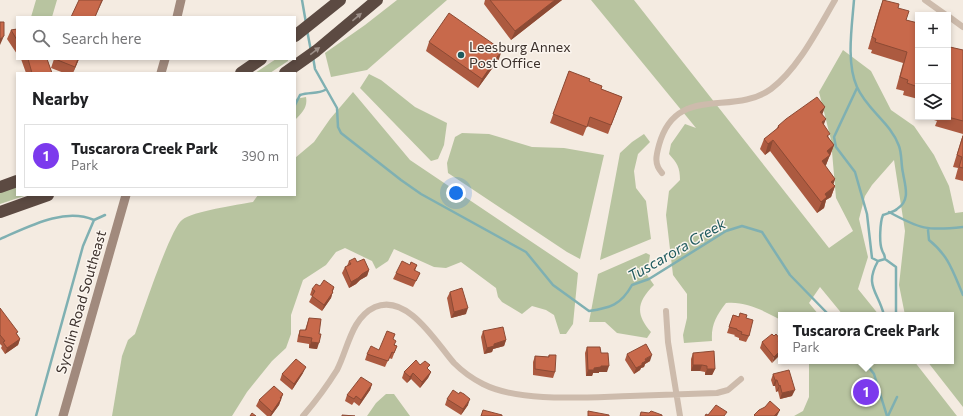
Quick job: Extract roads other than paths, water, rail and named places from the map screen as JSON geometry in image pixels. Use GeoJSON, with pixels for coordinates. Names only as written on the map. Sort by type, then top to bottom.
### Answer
{"type":"FeatureCollection","features":[{"type":"Feature","properties":{"kind":"highway"},"geometry":{"type":"LineString","coordinates":[[289,70],[377,0]]}},
{"type":"Feature","properties":{"kind":"highway"},"geometry":{"type":"LineString","coordinates":[[296,35],[337,2]]}},
{"type":"Feature","properties":{"kind":"highway"},"geometry":{"type":"LineString","coordinates":[[242,72],[260,60]]}},
{"type":"Feature","properties":{"kind":"highway"},"geometry":{"type":"LineString","coordinates":[[0,187],[16,181]]}},
{"type":"Feature","properties":{"kind":"highway"},"geometry":{"type":"LineString","coordinates":[[0,212],[45,196]]}},
{"type":"Feature","properties":{"kind":"main road"},"geometry":{"type":"LineString","coordinates":[[177,16],[181,0]]}},
{"type":"Feature","properties":{"kind":"main road"},"geometry":{"type":"LineString","coordinates":[[161,72],[165,60]]}},
{"type":"Feature","properties":{"kind":"main road","name":"Sycolin Road Southeast"},"geometry":{"type":"LineString","coordinates":[[63,416],[126,196]]}},
{"type":"Feature","properties":{"kind":"street"},"geometry":{"type":"LineString","coordinates":[[662,174],[655,160],[662,135],[669,124],[680,114],[693,106],[744,101],[760,96],[775,86],[794,67],[835,0]]}},
{"type":"Feature","properties":{"kind":"street"},"geometry":{"type":"LineString","coordinates":[[925,0],[942,12]]}},
{"type":"Feature","properties":{"kind":"street"},"geometry":{"type":"LineString","coordinates":[[951,19],[963,27]]}},
{"type":"Feature","properties":{"kind":"street"},"geometry":{"type":"LineString","coordinates":[[303,416],[325,390],[338,368],[355,327],[361,318],[377,306],[387,305],[410,314],[425,327],[454,363],[474,379],[497,390],[533,396],[570,397],[717,393],[728,390],[741,379]]}},
{"type":"Feature","properties":{"kind":"street"},"geometry":{"type":"LineString","coordinates":[[666,311],[668,342],[680,416]]}},
{"type":"Feature","properties":{"kind":"waterway","name":"Tuscarora Creek"},"geometry":{"type":"LineString","coordinates":[[302,0],[306,23]]}},
{"type":"Feature","properties":{"kind":"waterway"},"geometry":{"type":"LineString","coordinates":[[854,0],[851,33],[851,56],[854,77],[861,95],[885,123],[899,146],[906,188],[906,197],[904,201],[896,210],[883,215],[881,227],[880,243],[882,251],[885,259],[896,267],[896,312]]}},
{"type":"Feature","properties":{"kind":"waterway","name":"Tuscarora Creek"},"geometry":{"type":"LineString","coordinates":[[307,30],[311,51]]}},
{"type":"Feature","properties":{"kind":"waterway","name":"Tuscarora Creek"},"geometry":{"type":"LineString","coordinates":[[313,57],[315,69],[337,108],[338,127],[341,133],[421,194],[526,252],[553,285],[589,311],[609,307],[624,297],[632,285],[649,279],[726,231],[742,226],[762,232],[790,275],[826,312]]}},
{"type":"Feature","properties":{"kind":"waterway"},"geometry":{"type":"LineString","coordinates":[[857,88],[834,137],[836,147],[855,172],[867,214],[872,258],[878,261],[885,259]]}},
{"type":"Feature","properties":{"kind":"waterway"},"geometry":{"type":"LineString","coordinates":[[296,103],[300,95],[325,90]]}},
{"type":"Feature","properties":{"kind":"waterway"},"geometry":{"type":"LineString","coordinates":[[889,212],[909,222],[924,227],[941,229],[963,227]]}},
{"type":"Feature","properties":{"kind":"waterway"},"geometry":{"type":"LineString","coordinates":[[0,239],[34,224],[58,217],[71,216],[94,220],[105,215]]}},
{"type":"Feature","properties":{"kind":"waterway"},"geometry":{"type":"LineString","coordinates":[[36,416],[83,246],[94,220]]}},
{"type":"Feature","properties":{"kind":"waterway"},"geometry":{"type":"LineString","coordinates":[[928,230],[929,240],[946,258],[963,295]]}},
{"type":"Feature","properties":{"kind":"waterway"},"geometry":{"type":"LineString","coordinates":[[878,261],[872,277],[872,283],[883,312]]}},
{"type":"Feature","properties":{"kind":"waterway","name":"Tuscarora Creek"},"geometry":{"type":"LineString","coordinates":[[866,364],[874,374],[887,416]]}},
{"type":"Feature","properties":{"kind":"waterway"},"geometry":{"type":"LineString","coordinates":[[888,416],[897,397]]}},
{"type":"Feature","properties":{"kind":"place","name":"Leesburg Annex Post Office"},"geometry":{"type":"Point","coordinates":[461,55]}},
{"type":"Feature","properties":{"kind":"place","name":"Tuscarora Creek Park"},"geometry":{"type":"Point","coordinates":[866,392]}}]}
